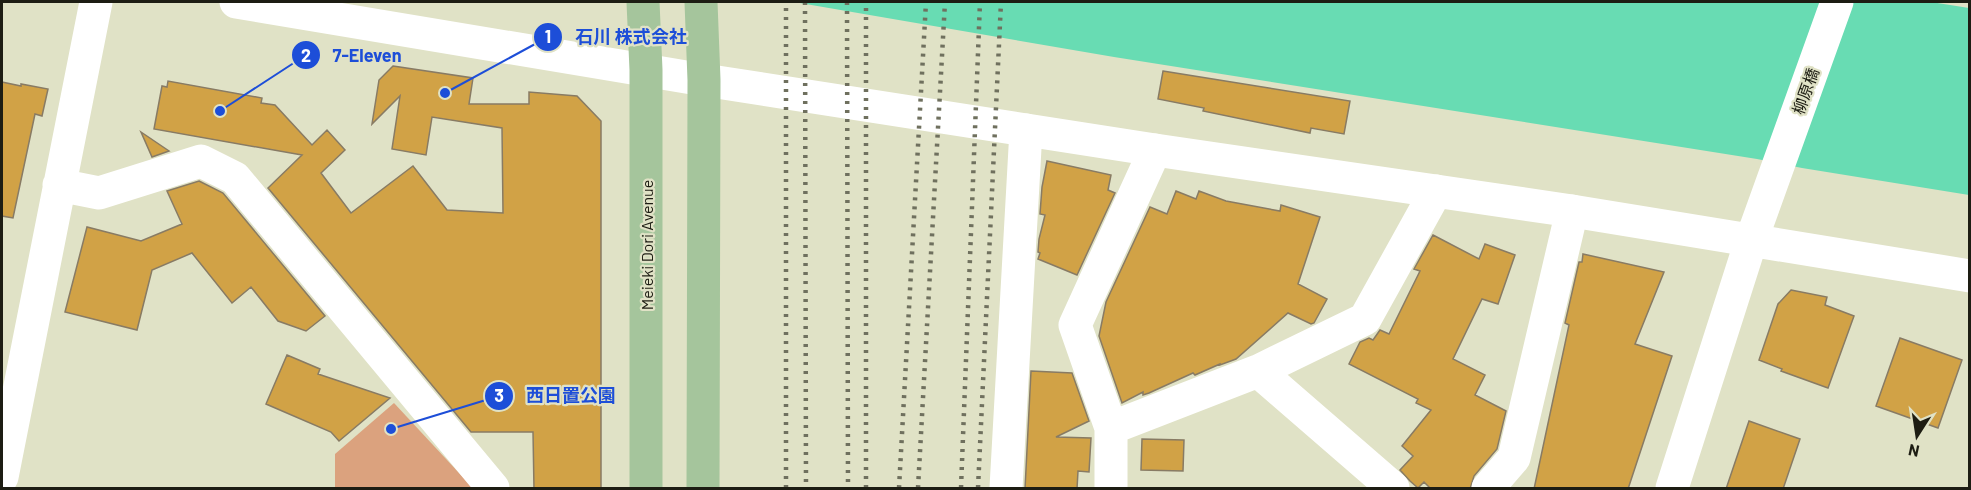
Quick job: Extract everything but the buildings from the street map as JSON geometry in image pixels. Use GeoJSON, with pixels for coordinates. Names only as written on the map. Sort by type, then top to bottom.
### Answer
{"type":"FeatureCollection","features":[{"type":"Feature","properties":{"kind":"main road","name":"Meieki Dori Avenue"},"geometry":{"type":"LineString","coordinates":[[643,2],[646,70],[646,489]]}},
{"type":"Feature","properties":{"kind":"main road"},"geometry":{"type":"LineString","coordinates":[[702,2],[704,489]]}},
{"type":"Feature","properties":{"kind":"street"},"geometry":{"type":"LineString","coordinates":[[2,477],[10,392],[59,185],[96,2]]}},
{"type":"Feature","properties":{"kind":"street"},"geometry":{"type":"LineString","coordinates":[[236,2],[704,80],[1155,150],[1572,211],[1970,276]]}},
{"type":"Feature","properties":{"kind":"street","name":"柳原橋"},"geometry":{"type":"LineString","coordinates":[[1672,489],[1751,241],[1837,2]]}},
{"type":"Feature","properties":{"kind":"street"},"geometry":{"type":"LineString","coordinates":[[1006,489],[1026,130]]}},
{"type":"Feature","properties":{"kind":"street"},"geometry":{"type":"LineString","coordinates":[[1112,489],[1111,428],[1075,325],[1155,150]]}},
{"type":"Feature","properties":{"kind":"street"},"geometry":{"type":"LineString","coordinates":[[59,185],[99,193],[201,161],[235,178],[493,489]]}},
{"type":"Feature","properties":{"kind":"street"},"geometry":{"type":"LineString","coordinates":[[1111,428],[1258,371],[1365,319],[1436,191]]}},
{"type":"Feature","properties":{"kind":"street"},"geometry":{"type":"LineString","coordinates":[[1488,489],[1514,458],[1572,211]]}},
{"type":"Feature","properties":{"kind":"street"},"geometry":{"type":"LineString","coordinates":[[1258,371],[1364,478],[1393,489]]}},
{"type":"Feature","properties":{"kind":"shaded area"},"geometry":{"type":"Polygon","coordinates":[[[794,2],[1931,2],[1969,8],[1969,195],[1114,57],[794,2]]]}},
{"type":"Feature","properties":{"kind":"shaded area"},"geometry":{"type":"Polygon","coordinates":[[[394,403],[473,488],[335,488],[335,454],[394,403]]]}},
{"type":"Feature","properties":{"kind":"railway"},"geometry":{"type":"LineString","coordinates":[[786,2],[786,488]]}},
{"type":"Feature","properties":{"kind":"railway"},"geometry":{"type":"LineString","coordinates":[[805,2],[806,488]]}},
{"type":"Feature","properties":{"kind":"railway"},"geometry":{"type":"LineString","coordinates":[[847,2],[848,488]]}},
{"type":"Feature","properties":{"kind":"railway"},"geometry":{"type":"LineString","coordinates":[[866,2],[866,488]]}},
{"type":"Feature","properties":{"kind":"railway"},"geometry":{"type":"LineString","coordinates":[[899,488],[926,2]]}},
{"type":"Feature","properties":{"kind":"railway"},"geometry":{"type":"LineString","coordinates":[[918,488],[945,2]]}},
{"type":"Feature","properties":{"kind":"railway"},"geometry":{"type":"LineString","coordinates":[[961,488],[980,2]]}},
{"type":"Feature","properties":{"kind":"railway"},"geometry":{"type":"LineString","coordinates":[[978,488],[1001,2]]}},
{"type":"Feature","properties":{"kind":"place","name":"石川 株式会社"},"geometry":{"type":"Point","coordinates":[445,93]}},
{"type":"Feature","properties":{"kind":"place","name":"7-Eleven"},"geometry":{"type":"Point","coordinates":[220,111]}},
{"type":"Feature","properties":{"kind":"place","name":"西日置公園"},"geometry":{"type":"Point","coordinates":[391,429]}}]}
